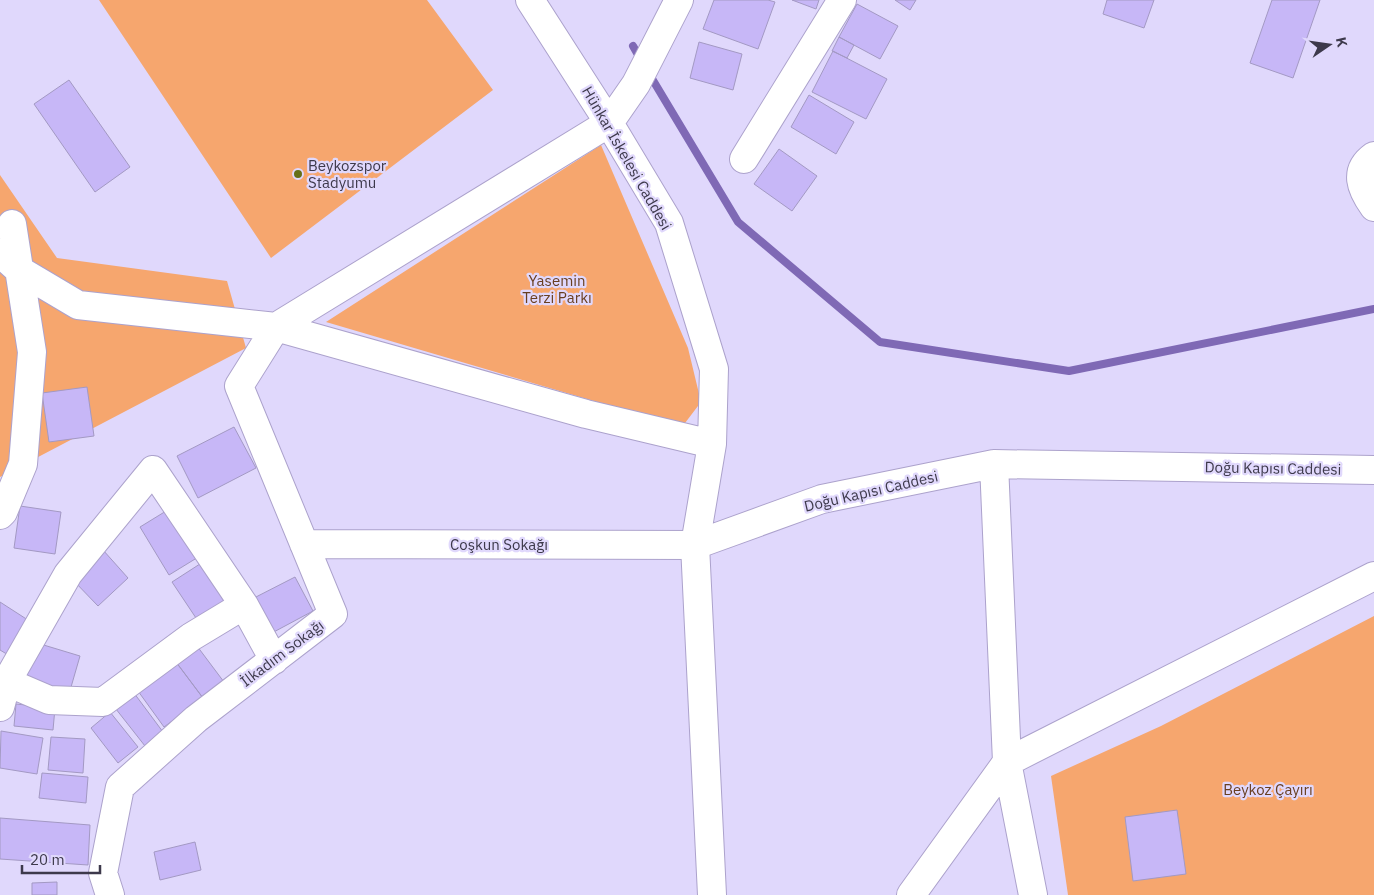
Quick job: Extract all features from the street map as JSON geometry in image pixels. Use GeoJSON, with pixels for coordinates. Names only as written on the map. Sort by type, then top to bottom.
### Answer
{"type":"FeatureCollection","features":[{"type":"Feature","properties":{"kind":"street","name":"Hünkar İskelesi Caddesi"},"geometry":{"type":"LineString","coordinates":[[530,0],[609,123],[669,224],[714,369],[712,444],[695,545]]}},
{"type":"Feature","properties":{"kind":"street"},"geometry":{"type":"LineString","coordinates":[[276,327],[609,123],[636,84],[678,0]]}},
{"type":"Feature","properties":{"kind":"street"},"geometry":{"type":"LineString","coordinates":[[744,159],[842,0]]}},
{"type":"Feature","properties":{"kind":"street"},"geometry":{"type":"LineString","coordinates":[[1374,156],[1360,173],[1366,196],[1374,207]]}},
{"type":"Feature","properties":{"kind":"street"},"geometry":{"type":"LineString","coordinates":[[0,515],[3,512],[23,464],[32,352],[10,262],[12,224]]}},
{"type":"Feature","properties":{"kind":"street"},"geometry":{"type":"LineString","coordinates":[[10,262],[78,305],[276,327],[586,414],[712,444]]}},
{"type":"Feature","properties":{"kind":"street","name":"İlkadım Sokağı"},"geometry":{"type":"LineString","coordinates":[[110,895],[103,873],[120,787],[196,719],[333,614],[239,386],[276,327]]}},
{"type":"Feature","properties":{"kind":"street"},"geometry":{"type":"LineString","coordinates":[[994,464],[1007,762],[1033,895]]}},
{"type":"Feature","properties":{"kind":"street","name":"Doğu Kapısı Caddesi"},"geometry":{"type":"LineString","coordinates":[[695,545],[822,500],[994,464],[1374,470]]}},
{"type":"Feature","properties":{"kind":"street"},"geometry":{"type":"LineString","coordinates":[[0,708],[4,680],[68,574],[153,470],[244,605],[274,660]]}},
{"type":"Feature","properties":{"kind":"street","name":"Coşkun Sokağı"},"geometry":{"type":"LineString","coordinates":[[304,544],[695,545]]}},
{"type":"Feature","properties":{"kind":"street"},"geometry":{"type":"LineString","coordinates":[[695,545],[712,895]]}},
{"type":"Feature","properties":{"kind":"street"},"geometry":{"type":"LineString","coordinates":[[912,895],[1007,762],[1374,576]]}},
{"type":"Feature","properties":{"kind":"street"},"geometry":{"type":"LineString","coordinates":[[4,680],[48,700],[102,702],[191,637],[244,605]]}},
{"type":"Feature","properties":{"kind":"green space","name":"Beykozspor Stadyumu"},"geometry":{"type":"Polygon","coordinates":[[[99,0],[427,0],[493,90],[271,258],[99,0]]]}},
{"type":"Feature","properties":{"kind":"green space","name":"Yasemin Terzi Parkı"},"geometry":{"type":"Polygon","coordinates":[[[601,145],[688,348],[701,402],[682,427],[326,322],[601,145]]]}},
{"type":"Feature","properties":{"kind":"green space"},"geometry":{"type":"Polygon","coordinates":[[[0,175],[57,258],[227,281],[246,348],[0,477],[0,175]]]}},
{"type":"Feature","properties":{"kind":"green space","name":"Beykoz Çayırı"},"geometry":{"type":"Polygon","coordinates":[[[1374,616],[1374,895],[1068,895],[1051,776],[1161,726],[1374,616]]]}},
{"type":"Feature","properties":{"kind":"building"},"geometry":{"type":"Polygon","coordinates":[[[714,0],[768,0],[775,2],[758,49],[703,29],[714,0]]]}},
{"type":"Feature","properties":{"kind":"building"},"geometry":{"type":"Polygon","coordinates":[[[792,0],[819,0],[816,9],[792,0]]]}},
{"type":"Feature","properties":{"kind":"building"},"geometry":{"type":"Polygon","coordinates":[[[895,0],[916,0],[910,10],[895,0]]]}},
{"type":"Feature","properties":{"kind":"building"},"geometry":{"type":"Polygon","coordinates":[[[1107,0],[1154,0],[1144,28],[1103,14],[1107,0]]]}},
{"type":"Feature","properties":{"kind":"building"},"geometry":{"type":"Polygon","coordinates":[[[1272,0],[1320,0],[1293,78],[1250,63],[1272,0]]]}},
{"type":"Feature","properties":{"kind":"building"},"geometry":{"type":"Polygon","coordinates":[[[857,4],[898,26],[880,59],[839,37],[857,4]]]}},
{"type":"Feature","properties":{"kind":"building"},"geometry":{"type":"Polygon","coordinates":[[[839,37],[854,45],[847,58],[832,51],[839,37]]]}},
{"type":"Feature","properties":{"kind":"building"},"geometry":{"type":"Polygon","coordinates":[[[699,42],[742,54],[733,90],[690,78],[699,42]]]}},
{"type":"Feature","properties":{"kind":"building"},"geometry":{"type":"Polygon","coordinates":[[[833,51],[887,79],[866,119],[812,92],[833,51]]]}},
{"type":"Feature","properties":{"kind":"building"},"geometry":{"type":"Polygon","coordinates":[[[69,80],[130,167],[95,192],[34,104],[69,80]]]}},
{"type":"Feature","properties":{"kind":"building"},"geometry":{"type":"Polygon","coordinates":[[[809,95],[854,122],[836,154],[791,127],[809,95]]]}},
{"type":"Feature","properties":{"kind":"building"},"geometry":{"type":"Polygon","coordinates":[[[779,149],[817,176],[792,211],[754,184],[779,149]]]}},
{"type":"Feature","properties":{"kind":"building"},"geometry":{"type":"Polygon","coordinates":[[[87,387],[94,436],[49,442],[42,393],[87,387]]]}},
{"type":"Feature","properties":{"kind":"building"},"geometry":{"type":"Polygon","coordinates":[[[234,427],[256,468],[198,498],[177,456],[234,427]]]}},
{"type":"Feature","properties":{"kind":"building"},"geometry":{"type":"Polygon","coordinates":[[[20,506],[61,512],[55,554],[14,548],[20,506]]]}},
{"type":"Feature","properties":{"kind":"building"},"geometry":{"type":"Polygon","coordinates":[[[171,508],[200,556],[169,575],[140,527],[171,508]]]}},
{"type":"Feature","properties":{"kind":"building"},"geometry":{"type":"Polygon","coordinates":[[[103,550],[128,578],[98,606],[72,579],[103,550]]]}},
{"type":"Feature","properties":{"kind":"building"},"geometry":{"type":"Polygon","coordinates":[[[203,562],[229,601],[198,621],[172,582],[203,562]]]}},
{"type":"Feature","properties":{"kind":"building"},"geometry":{"type":"Polygon","coordinates":[[[295,577],[313,611],[270,634],[252,599],[295,577]]]}},
{"type":"Feature","properties":{"kind":"building"},"geometry":{"type":"Polygon","coordinates":[[[0,602],[31,622],[10,656],[0,650],[0,602]]]}},
{"type":"Feature","properties":{"kind":"building"},"geometry":{"type":"Polygon","coordinates":[[[37,643],[80,656],[69,694],[25,680],[37,643]]]}},
{"type":"Feature","properties":{"kind":"building"},"geometry":{"type":"Polygon","coordinates":[[[197,646],[224,682],[203,698],[176,662],[197,646]]]}},
{"type":"Feature","properties":{"kind":"building"},"geometry":{"type":"Polygon","coordinates":[[[176,662],[203,698],[164,727],[138,691],[176,662]]]}},
{"type":"Feature","properties":{"kind":"building"},"geometry":{"type":"Polygon","coordinates":[[[131,689],[163,732],[145,746],[112,704],[131,689]]]}},
{"type":"Feature","properties":{"kind":"building"},"geometry":{"type":"Polygon","coordinates":[[[16,704],[55,708],[53,730],[14,726],[16,704]]]}},
{"type":"Feature","properties":{"kind":"building"},"geometry":{"type":"Polygon","coordinates":[[[110,712],[138,747],[118,763],[91,728],[110,712]]]}},
{"type":"Feature","properties":{"kind":"building"},"geometry":{"type":"Polygon","coordinates":[[[1,731],[43,738],[37,774],[0,768],[1,731]]]}},
{"type":"Feature","properties":{"kind":"building"},"geometry":{"type":"Polygon","coordinates":[[[51,737],[85,739],[83,773],[48,770],[51,737]]]}},
{"type":"Feature","properties":{"kind":"building"},"geometry":{"type":"Polygon","coordinates":[[[42,773],[88,777],[86,803],[39,798],[42,773]]]}},
{"type":"Feature","properties":{"kind":"building"},"geometry":{"type":"Polygon","coordinates":[[[1177,810],[1186,874],[1133,881],[1125,817],[1177,810]]]}},
{"type":"Feature","properties":{"kind":"building"},"geometry":{"type":"Polygon","coordinates":[[[0,818],[90,825],[88,865],[0,859],[0,818]]]}},
{"type":"Feature","properties":{"kind":"building"},"geometry":{"type":"Polygon","coordinates":[[[195,842],[201,870],[160,880],[154,852],[195,842]]]}},
{"type":"Feature","properties":{"kind":"building"},"geometry":{"type":"Polygon","coordinates":[[[57,882],[57,895],[32,895],[32,883],[57,882]]]}},
{"type":"Feature","properties":{"kind":"waterway"},"geometry":{"type":"LineString","coordinates":[[633,46],[641,60]]}},
{"type":"Feature","properties":{"kind":"waterway"},"geometry":{"type":"LineString","coordinates":[[648,72],[738,222],[880,342],[1069,371],[1374,309]]}},
{"type":"Feature","properties":{"kind":"place","name":"Beykozspor Stadyumu"},"geometry":{"type":"Point","coordinates":[298,174]}}]}
